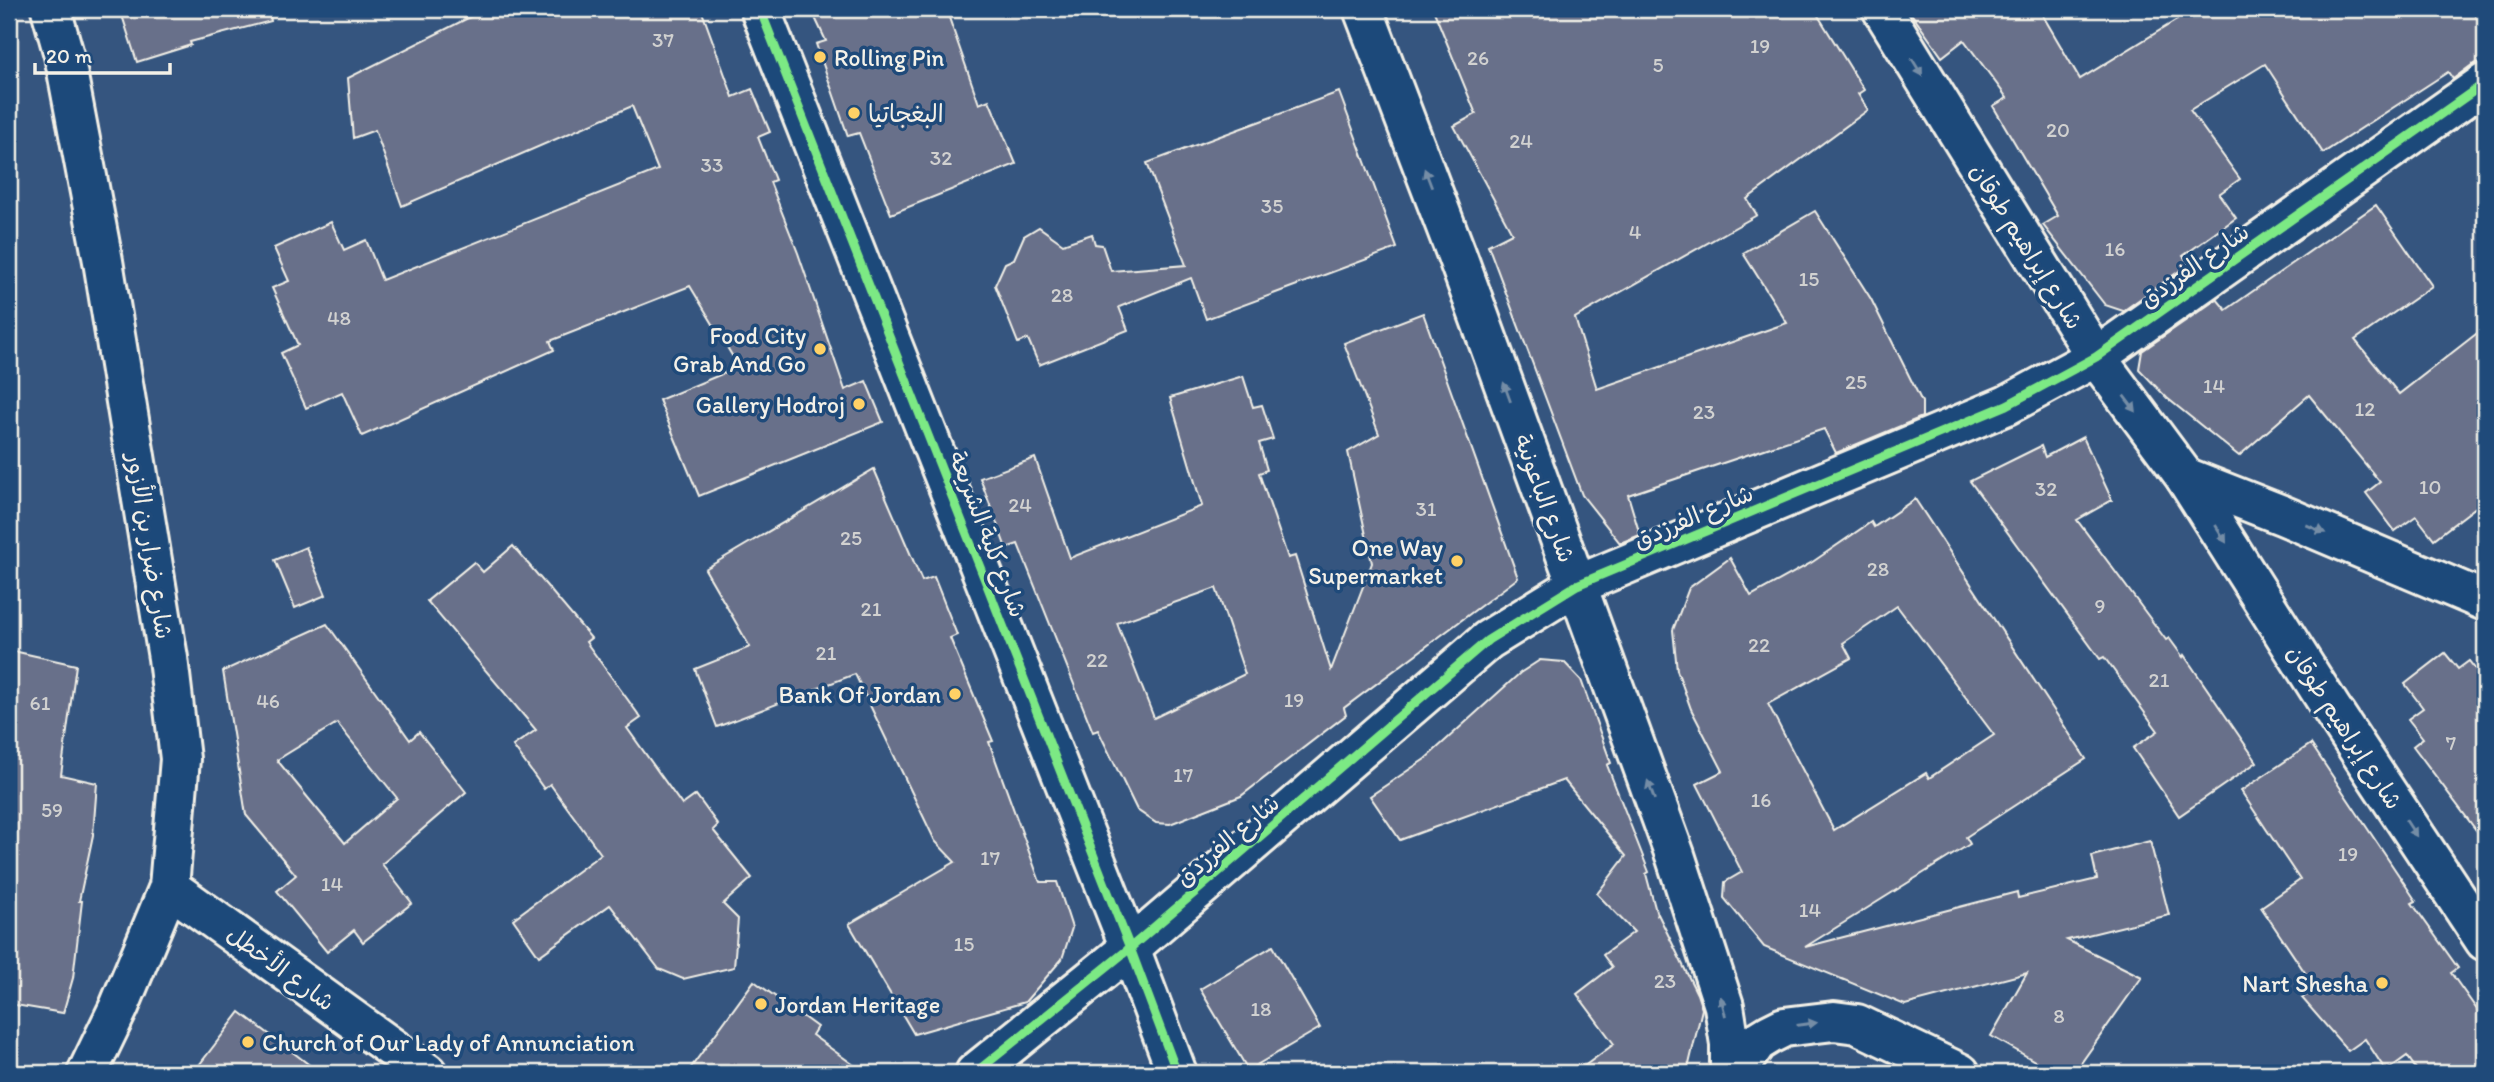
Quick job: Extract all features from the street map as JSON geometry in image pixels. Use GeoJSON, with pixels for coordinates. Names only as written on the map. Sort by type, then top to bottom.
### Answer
{"type":"FeatureCollection","features":[{"type":"Feature","properties":{"kind":"street","name":"شارع ضرار بن الأزور"},"geometry":{"type":"LineString","coordinates":[[51,9],[64,55],[103,261],[169,658],[180,759],[169,887],[119,1007],[87,1073]]}},
{"type":"Feature","properties":{"kind":"street","name":"شارع كلية الشريعة"},"geometry":{"type":"LineString","coordinates":[[760,9],[1177,1073]]}},
{"type":"Feature","properties":{"kind":"street","name":"شارع الباعونية"},"geometry":{"type":"LineString","coordinates":[[1363,9],[1456,253],[1675,855],[1724,1006],[1732,1073]]}},
{"type":"Feature","properties":{"kind":"street","name":"شارع إبراهيم طوقان"},"geometry":{"type":"LineString","coordinates":[[1882,9],[2096,357],[2185,477],[2331,708],[2485,941]]}},
{"type":"Feature","properties":{"kind":"street","name":"شارع الفرزدق"},"geometry":{"type":"LineString","coordinates":[[975,1073],[1130,948],[1488,640],[1577,585],[2007,405],[2096,357],[2485,83]]}},
{"type":"Feature","properties":{"kind":"street"},"geometry":{"type":"LineString","coordinates":[[2185,477],[2485,601]]}},
{"type":"Feature","properties":{"kind":"street","name":"شارع الأخطل"},"geometry":{"type":"LineString","coordinates":[[169,887],[427,1073]]}},
{"type":"Feature","properties":{"kind":"street"},"geometry":{"type":"LineString","coordinates":[[1732,1073],[1757,1042],[1770,1034],[1784,1027],[1834,1021],[1857,1024],[1960,1073]]}},
{"type":"Feature","properties":{"kind":"building"},"geometry":{"type":"Polygon","coordinates":[[[120,9],[269,9],[271,21],[190,42],[191,45],[137,62],[120,9]]]}},
{"type":"Feature","properties":{"kind":"building"},"geometry":{"type":"Polygon","coordinates":[[[486,9],[701,9],[733,97],[752,89],[770,132],[758,137],[775,180],[770,182],[798,253],[845,390],[866,381],[883,422],[699,496],[659,400],[739,367],[690,286],[550,341],[554,350],[362,436],[342,392],[306,408],[281,353],[298,345],[272,288],[289,281],[274,248],[331,222],[344,250],[366,240],[382,280],[658,170],[632,106],[402,206],[375,130],[353,138],[348,78],[486,9]]]}},
{"type":"Feature","properties":{"kind":"building"},"geometry":{"type":"Polygon","coordinates":[[[811,9],[946,9],[979,104],[989,100],[1016,164],[891,214],[859,133],[848,136],[816,44],[826,41],[811,9]]]}},
{"type":"Feature","properties":{"kind":"building"},"geometry":{"type":"Polygon","coordinates":[[[1433,9],[1814,9],[1864,90],[1858,94],[1868,110],[1747,199],[1757,215],[1575,318],[1597,389],[1787,323],[1743,253],[1815,211],[1871,299],[1922,402],[1922,417],[1836,453],[1824,429],[1628,495],[1640,535],[1620,543],[1582,495],[1488,245],[1512,233],[1454,126],[1476,114],[1433,9]]]}},
{"type":"Feature","properties":{"kind":"building"},"geometry":{"type":"Polygon","coordinates":[[[1908,9],[2039,9],[2080,79],[2195,9],[2471,9],[2485,29],[2485,60],[2472,65],[2453,79],[2448,72],[2323,153],[2265,64],[2190,110],[2240,179],[2219,194],[2236,218],[2183,256],[2189,264],[2123,311],[2105,305],[2043,225],[2058,216],[1993,106],[2007,98],[1964,40],[1942,57],[1908,9]]]}},
{"type":"Feature","properties":{"kind":"building"},"geometry":{"type":"Polygon","coordinates":[[[1339,92],[1397,248],[1206,319],[1191,278],[1119,307],[1128,330],[1039,365],[1028,339],[1018,343],[995,285],[1005,263],[1014,259],[1024,236],[1039,227],[1063,244],[1092,234],[1095,244],[1102,245],[1111,271],[1186,265],[1147,163],[1339,92]]]}},
{"type":"Feature","properties":{"kind":"building"},"geometry":{"type":"Polygon","coordinates":[[[2376,205],[2432,286],[2355,340],[2399,394],[2485,327],[2485,500],[2434,539],[2416,516],[2395,531],[2366,493],[2380,482],[2309,395],[2239,456],[2167,398],[2139,369],[2142,351],[2217,299],[2226,310],[2376,205]]]}},
{"type":"Feature","properties":{"kind":"building"},"geometry":{"type":"Polygon","coordinates":[[[1423,313],[1518,578],[1344,708],[1346,715],[1241,796],[1170,824],[1156,823],[1137,810],[1098,730],[1093,732],[1018,544],[1006,548],[980,478],[1035,458],[1070,558],[1202,506],[1170,398],[1243,376],[1253,407],[1262,405],[1273,439],[1259,443],[1267,470],[1259,473],[1288,558],[1295,556],[1331,670],[1372,563],[1348,452],[1379,434],[1344,343],[1423,313]],[[1216,588],[1117,623],[1154,718],[1245,674],[1216,588]]]}},
{"type":"Feature","properties":{"kind":"building"},"geometry":{"type":"Polygon","coordinates":[[[2083,437],[2112,500],[2077,520],[2166,640],[2169,638],[2183,657],[2184,655],[2257,762],[2179,816],[2133,748],[2158,731],[2104,657],[2100,659],[1970,481],[2041,446],[2045,457],[2083,437]]]}},
{"type":"Feature","properties":{"kind":"building"},"geometry":{"type":"Polygon","coordinates":[[[874,469],[922,581],[934,577],[957,635],[950,638],[993,741],[989,742],[1040,882],[1057,882],[1072,928],[1062,959],[1025,1002],[914,1034],[849,924],[955,862],[935,841],[855,674],[717,727],[695,669],[750,647],[705,569],[874,469]]]}},
{"type":"Feature","properties":{"kind":"building"},"geometry":{"type":"Polygon","coordinates":[[[1915,499],[2086,759],[1966,837],[1970,844],[1805,947],[2017,892],[2018,898],[2097,879],[2092,856],[2150,841],[2169,915],[2067,940],[2142,977],[2074,1073],[2056,1073],[1991,1036],[2027,973],[1905,1005],[1764,947],[1724,898],[1725,882],[1742,872],[1697,784],[1723,771],[1691,709],[1677,670],[1673,630],[1689,588],[1730,558],[1751,596],[1811,563],[1871,522],[1874,527],[1915,499]],[[1897,606],[1843,643],[1851,658],[1768,704],[1834,830],[1926,773],[1929,778],[1994,735],[1897,606]]]}},
{"type":"Feature","properties":{"kind":"building"},"geometry":{"type":"Polygon","coordinates":[[[513,546],[591,638],[586,642],[641,718],[627,728],[682,805],[696,795],[718,825],[713,830],[752,878],[723,904],[738,919],[734,967],[683,979],[659,969],[610,905],[539,956],[513,919],[601,854],[550,784],[544,789],[513,746],[536,730],[427,601],[474,562],[483,572],[513,546]]]}},
{"type":"Feature","properties":{"kind":"building"},"geometry":{"type":"Polygon","coordinates":[[[306,547],[326,595],[295,608],[275,560],[306,547]]]}},
{"type":"Feature","properties":{"kind":"building"},"geometry":{"type":"Polygon","coordinates":[[[327,624],[410,740],[419,732],[466,792],[382,864],[412,903],[363,942],[354,930],[327,952],[277,891],[296,875],[246,815],[223,671],[327,624]],[[337,723],[277,760],[345,843],[397,798],[337,723]]]}},
{"type":"Feature","properties":{"kind":"building"},"geometry":{"type":"Polygon","coordinates":[[[9,650],[76,665],[61,775],[97,783],[93,835],[79,901],[82,901],[73,978],[63,1013],[9,1004],[9,650]]]}},
{"type":"Feature","properties":{"kind":"building"},"geometry":{"type":"Polygon","coordinates":[[[2445,653],[2458,669],[2469,661],[2485,682],[2485,842],[2413,746],[2423,738],[2408,719],[2423,708],[2405,684],[2445,653]]]}},
{"type":"Feature","properties":{"kind":"building"},"geometry":{"type":"Polygon","coordinates":[[[1540,660],[1564,662],[1581,680],[1611,763],[1607,765],[1649,872],[1646,874],[1657,915],[1697,994],[1702,1009],[1687,1073],[1575,1073],[1614,1044],[1577,994],[1612,967],[1603,955],[1634,932],[1597,894],[1626,856],[1564,780],[1400,840],[1370,796],[1425,759],[1520,673],[1540,660]]]}},
{"type":"Feature","properties":{"kind":"building"},"geometry":{"type":"Polygon","coordinates":[[[2311,744],[2416,901],[2412,903],[2458,968],[2451,973],[2485,1021],[2485,1073],[2419,1073],[2407,1056],[2386,1071],[2365,1039],[2348,1051],[2302,998],[2316,989],[2261,907],[2300,880],[2241,791],[2311,744]]]}},
{"type":"Feature","properties":{"kind":"building"},"geometry":{"type":"Polygon","coordinates":[[[1273,946],[1320,1028],[1248,1070],[1200,989],[1273,946]]]}},
{"type":"Feature","properties":{"kind":"building","name":"Jordan Heritage"},"geometry":{"type":"Polygon","coordinates":[[[754,981],[817,1027],[812,1035],[865,1073],[687,1073],[754,981]]]}},
{"type":"Feature","properties":{"kind":"building","name":"Church of Our Lady of Annunciation"},"geometry":{"type":"Polygon","coordinates":[[[240,1012],[320,1073],[193,1073],[240,1012]]]}},
{"type":"Feature","properties":{"kind":"cycle path"},"geometry":{"type":"LineString","coordinates":[[760,9],[1177,1073]]}},
{"type":"Feature","properties":{"kind":"cycle path"},"geometry":{"type":"LineString","coordinates":[[975,1073],[1130,948],[1488,640],[1577,585],[2007,405],[2096,357],[2485,83]]}},
{"type":"Feature","properties":{"kind":"place","name":"Rolling Pin"},"geometry":{"type":"Point","coordinates":[820,57]}},
{"type":"Feature","properties":{"kind":"place","name":"البغجاتيا"},"geometry":{"type":"Point","coordinates":[854,113]}},
{"type":"Feature","properties":{"kind":"place","name":"Food City Grab And Go"},"geometry":{"type":"Point","coordinates":[820,349]}},
{"type":"Feature","properties":{"kind":"place","name":"Gallery Hodroj"},"geometry":{"type":"Point","coordinates":[859,404]}},
{"type":"Feature","properties":{"kind":"place","name":"One Way Supermarket"},"geometry":{"type":"Point","coordinates":[1457,561]}},
{"type":"Feature","properties":{"kind":"place","name":"Bank Of Jordan"},"geometry":{"type":"Point","coordinates":[955,694]}},
{"type":"Feature","properties":{"kind":"place","name":"Nart Shesha"},"geometry":{"type":"Point","coordinates":[2382,983]}},
{"type":"Feature","properties":{"kind":"place","name":"Jordan Heritage"},"geometry":{"type":"Point","coordinates":[761,1004]}},
{"type":"Feature","properties":{"kind":"place","name":"Church of Our Lady of Annunciation"},"geometry":{"type":"Point","coordinates":[248,1042]}}]}
